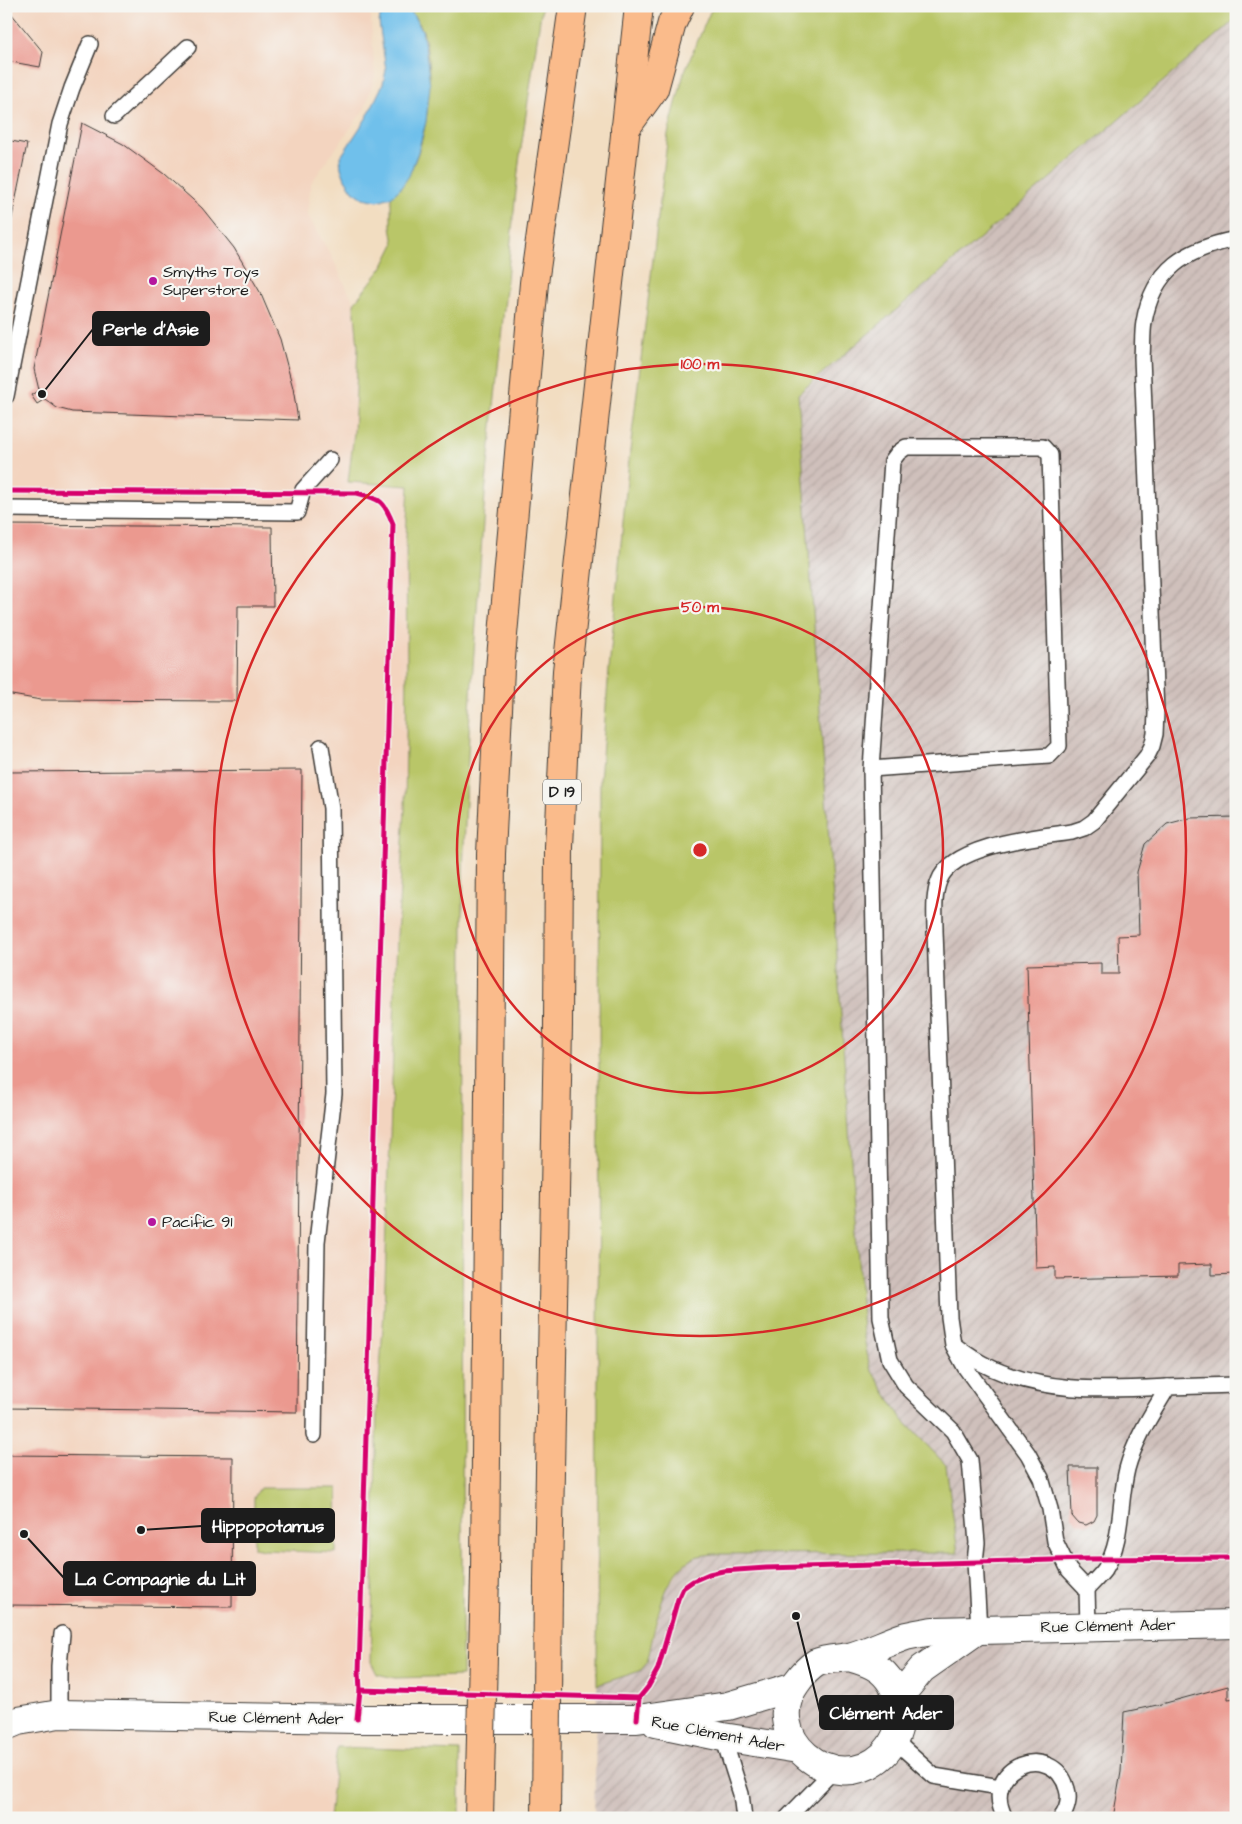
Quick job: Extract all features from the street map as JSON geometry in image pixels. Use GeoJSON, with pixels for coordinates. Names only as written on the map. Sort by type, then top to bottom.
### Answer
{"type":"FeatureCollection","features":[{"type":"Feature","properties":{"kind":"main road"},"geometry":{"type":"LineString","coordinates":[[479,1818],[485,1574],[491,854],[500,669],[534,282],[573,6]]}},
{"type":"Feature","properties":{"kind":"main road","name":"D 19"},"geometry":{"type":"LineString","coordinates":[[546,1818],[559,847],[568,671],[639,6]]}},
{"type":"Feature","properties":{"kind":"main road"},"geometry":{"type":"LineString","coordinates":[[625,129],[654,89],[672,22],[680,6]]}},
{"type":"Feature","properties":{"kind":"street","name":"Rue Clément Ader"},"geometry":{"type":"LineString","coordinates":[[849,1657],[904,1636],[933,1631],[1236,1624]]}},
{"type":"Feature","properties":{"kind":"street"},"geometry":{"type":"LineString","coordinates":[[898,1698],[922,1669],[979,1629]]}},
{"type":"Feature","properties":{"kind":"street","name":"Rue Clément Ader"},"geometry":{"type":"LineString","coordinates":[[849,1657],[865,1661],[880,1670],[891,1683],[898,1698],[899,1726],[894,1740],[884,1754],[869,1765],[852,1770],[834,1770],[808,1759],[798,1749],[790,1735],[786,1719],[787,1703],[792,1687],[802,1674],[816,1664],[832,1658],[849,1657]]}},
{"type":"Feature","properties":{"kind":"street","name":"Rue Clément Ader"},"geometry":{"type":"LineString","coordinates":[[6,1726],[59,1714],[357,1719],[637,1719],[728,1706],[792,1687]]}},
{"type":"Feature","properties":{"kind":"street","name":"Rue Clément Ader"},"geometry":{"type":"LineString","coordinates":[[637,1719],[723,1737],[798,1749]]}},
{"type":"Feature","properties":{"kind":"lane"},"geometry":{"type":"LineString","coordinates":[[6,396],[60,124],[90,44]]}},
{"type":"Feature","properties":{"kind":"lane"},"geometry":{"type":"LineString","coordinates":[[114,116],[188,47]]}},
{"type":"Feature","properties":{"kind":"lane"},"geometry":{"type":"LineString","coordinates":[[1088,1627],[1087,1589],[1069,1570],[1055,1541],[1050,1509],[1041,1478],[1028,1454],[965,1367],[953,1344],[949,1317],[935,901],[939,880],[948,867],[964,857],[990,846],[1072,832],[1094,822],[1147,756],[1152,746],[1155,734],[1156,713],[1142,357],[1144,323],[1153,291],[1168,270],[1186,255],[1210,244],[1236,239]]}},
{"type":"Feature","properties":{"kind":"lane"},"geometry":{"type":"LineString","coordinates":[[871,769],[1049,756],[1059,746],[1050,454],[1043,447],[906,447],[892,461],[871,769],[881,1318],[890,1360],[906,1386],[952,1431],[970,1460],[977,1543],[975,1562],[979,1629]]}},
{"type":"Feature","properties":{"kind":"lane"},"geometry":{"type":"LineString","coordinates":[[6,509],[297,512],[303,490],[330,460]]}},
{"type":"Feature","properties":{"kind":"lane"},"geometry":{"type":"LineString","coordinates":[[314,1435],[318,1242],[334,1094],[331,808],[321,747]]}},
{"type":"Feature","properties":{"kind":"lane"},"geometry":{"type":"LineString","coordinates":[[953,1344],[983,1364],[1006,1374],[1038,1384],[1066,1389],[1099,1390],[1236,1385]]}},
{"type":"Feature","properties":{"kind":"lane"},"geometry":{"type":"LineString","coordinates":[[1087,1589],[1105,1568],[1113,1553],[1117,1539],[1127,1470],[1136,1441],[1168,1388]]}},
{"type":"Feature","properties":{"kind":"lane"},"geometry":{"type":"LineString","coordinates":[[59,1714],[59,1666],[62,1634]]}},
{"type":"Feature","properties":{"kind":"lane"},"geometry":{"type":"LineString","coordinates":[[723,1737],[741,1794],[744,1818]]}},
{"type":"Feature","properties":{"kind":"lane"},"geometry":{"type":"LineString","coordinates":[[894,1740],[934,1776],[1000,1787]]}},
{"type":"Feature","properties":{"kind":"lane"},"geometry":{"type":"LineString","coordinates":[[1006,1818],[1000,1802],[1000,1787],[1006,1776],[1014,1768],[1025,1763],[1036,1762],[1048,1765],[1065,1780],[1068,1804],[1061,1818]]}},
{"type":"Feature","properties":{"kind":"lane"},"geometry":{"type":"LineString","coordinates":[[786,1818],[834,1770]]}},
{"type":"Feature","properties":{"kind":"shaded area"},"geometry":{"type":"Polygon","coordinates":[[[6,6],[370,6],[375,76],[365,108],[311,183],[307,214],[333,259],[354,303],[358,347],[354,433],[348,482],[409,485],[406,536],[405,809],[397,936],[384,1312],[377,1412],[371,1662],[377,1674],[360,1690],[357,1719],[337,1747],[329,1818],[6,1818],[6,6]]]}},
{"type":"Feature","properties":{"kind":"shaded area"},"geometry":{"type":"Polygon","coordinates":[[[1236,19],[1236,1818],[594,1818],[597,1685],[640,1671],[647,1663],[665,1591],[681,1568],[694,1557],[713,1554],[958,1552],[946,1465],[902,1419],[870,1368],[863,1332],[798,394],[1236,19]]]}},
{"type":"Feature","properties":{"kind":"green space"},"geometry":{"type":"Polygon","coordinates":[[[404,6],[542,6],[519,162],[485,494],[470,710],[463,871],[462,1676],[395,1678],[377,1674],[371,1662],[377,1412],[384,1312],[397,936],[405,809],[406,536],[409,486],[348,482],[354,433],[358,347],[354,303],[382,268],[394,244],[391,227],[391,197],[404,182],[414,164],[426,119],[429,95],[427,50],[423,31],[409,8],[404,6]]]}},
{"type":"Feature","properties":{"kind":"green space"},"geometry":{"type":"Polygon","coordinates":[[[715,6],[1236,6],[1236,19],[798,394],[863,1332],[870,1368],[902,1419],[946,1465],[958,1553],[713,1554],[695,1557],[682,1566],[666,1590],[647,1663],[640,1671],[597,1685],[600,780],[629,459],[668,134],[684,73],[710,12],[715,6]]]}},
{"type":"Feature","properties":{"kind":"green space"},"geometry":{"type":"Polygon","coordinates":[[[260,1488],[338,1488],[336,1553],[254,1548],[254,1497],[260,1488]]]}},
{"type":"Feature","properties":{"kind":"green space"},"geometry":{"type":"Polygon","coordinates":[[[337,1747],[460,1751],[460,1818],[329,1818],[337,1747]]]}},
{"type":"Feature","properties":{"kind":"water"},"geometry":{"type":"Polygon","coordinates":[[[388,6],[409,8],[422,30],[430,86],[426,122],[409,176],[400,189],[391,197],[378,201],[363,198],[353,191],[345,179],[340,158],[367,117],[383,84],[386,70],[379,22],[382,9],[388,6]]]}},
{"type":"Feature","properties":{"kind":"building"},"geometry":{"type":"Polygon","coordinates":[[[6,7],[43,52],[40,67],[6,61],[6,7]]]}},
{"type":"Feature","properties":{"kind":"building","name":"Smyths Toys Superstore"},"geometry":{"type":"Polygon","coordinates":[[[82,123],[123,144],[164,174],[202,208],[234,248],[260,292],[280,339],[293,388],[298,420],[72,412],[57,408],[45,399],[37,404],[31,395],[39,390],[34,369],[82,123]]]}},
{"type":"Feature","properties":{"kind":"building"},"geometry":{"type":"Polygon","coordinates":[[[6,140],[27,144],[7,242],[6,242],[6,140]]]}},
{"type":"Feature","properties":{"kind":"building"},"geometry":{"type":"Polygon","coordinates":[[[6,525],[272,527],[273,606],[238,606],[237,701],[41,700],[6,694],[6,525]]]}},
{"type":"Feature","properties":{"kind":"building"},"geometry":{"type":"Polygon","coordinates":[[[302,770],[297,1412],[6,1408],[6,772],[302,770]]]}},
{"type":"Feature","properties":{"kind":"building"},"geometry":{"type":"Polygon","coordinates":[[[1236,817],[1236,1274],[1212,1275],[1212,1264],[1178,1265],[1178,1276],[1055,1279],[1055,1267],[1036,1268],[1027,965],[1101,963],[1101,974],[1119,974],[1118,936],[1139,935],[1137,872],[1145,844],[1167,824],[1190,818],[1236,817]]]}},
{"type":"Feature","properties":{"kind":"building"},"geometry":{"type":"Polygon","coordinates":[[[6,1455],[233,1457],[232,1607],[6,1605],[6,1455]]]}},
{"type":"Feature","properties":{"kind":"building"},"geometry":{"type":"Polygon","coordinates":[[[1070,1467],[1097,1467],[1097,1515],[1094,1521],[1086,1525],[1078,1523],[1072,1516],[1070,1467]]]}},
{"type":"Feature","properties":{"kind":"building"},"geometry":{"type":"Polygon","coordinates":[[[1228,1686],[1228,1699],[1236,1698],[1236,1818],[1113,1818],[1121,1772],[1124,1712],[1228,1686]]]}},
{"type":"Feature","properties":{"kind":"cycle path"},"geometry":{"type":"LineString","coordinates":[[6,491],[357,493],[381,502],[393,524],[359,1672],[360,1690],[357,1719]]}},
{"type":"Feature","properties":{"kind":"cycle path"},"geometry":{"type":"LineString","coordinates":[[637,1719],[639,1698],[658,1669],[678,1599],[683,1588],[709,1574],[723,1571],[766,1568],[1087,1559],[1236,1558]]}},
{"type":"Feature","properties":{"kind":"cycle path"},"geometry":{"type":"LineString","coordinates":[[360,1690],[639,1698]]}},
{"type":"Feature","properties":{"kind":"place","name":"Smyths Toys Superstore"},"geometry":{"type":"Point","coordinates":[153,281]}},
{"type":"Feature","properties":{"kind":"place","name":"Perle d'Asie"},"geometry":{"type":"Point","coordinates":[42,394]}},
{"type":"Feature","properties":{"kind":"place","name":"Pacific 91"},"geometry":{"type":"Point","coordinates":[152,1222]}},
{"type":"Feature","properties":{"kind":"place","name":"Hippopotamus"},"geometry":{"type":"Point","coordinates":[141,1530]}},
{"type":"Feature","properties":{"kind":"place","name":"La Compagnie du Lit"},"geometry":{"type":"Point","coordinates":[24,1534]}},
{"type":"Feature","properties":{"kind":"place","name":"Clément Ader"},"geometry":{"type":"Point","coordinates":[796,1616]}}]}
